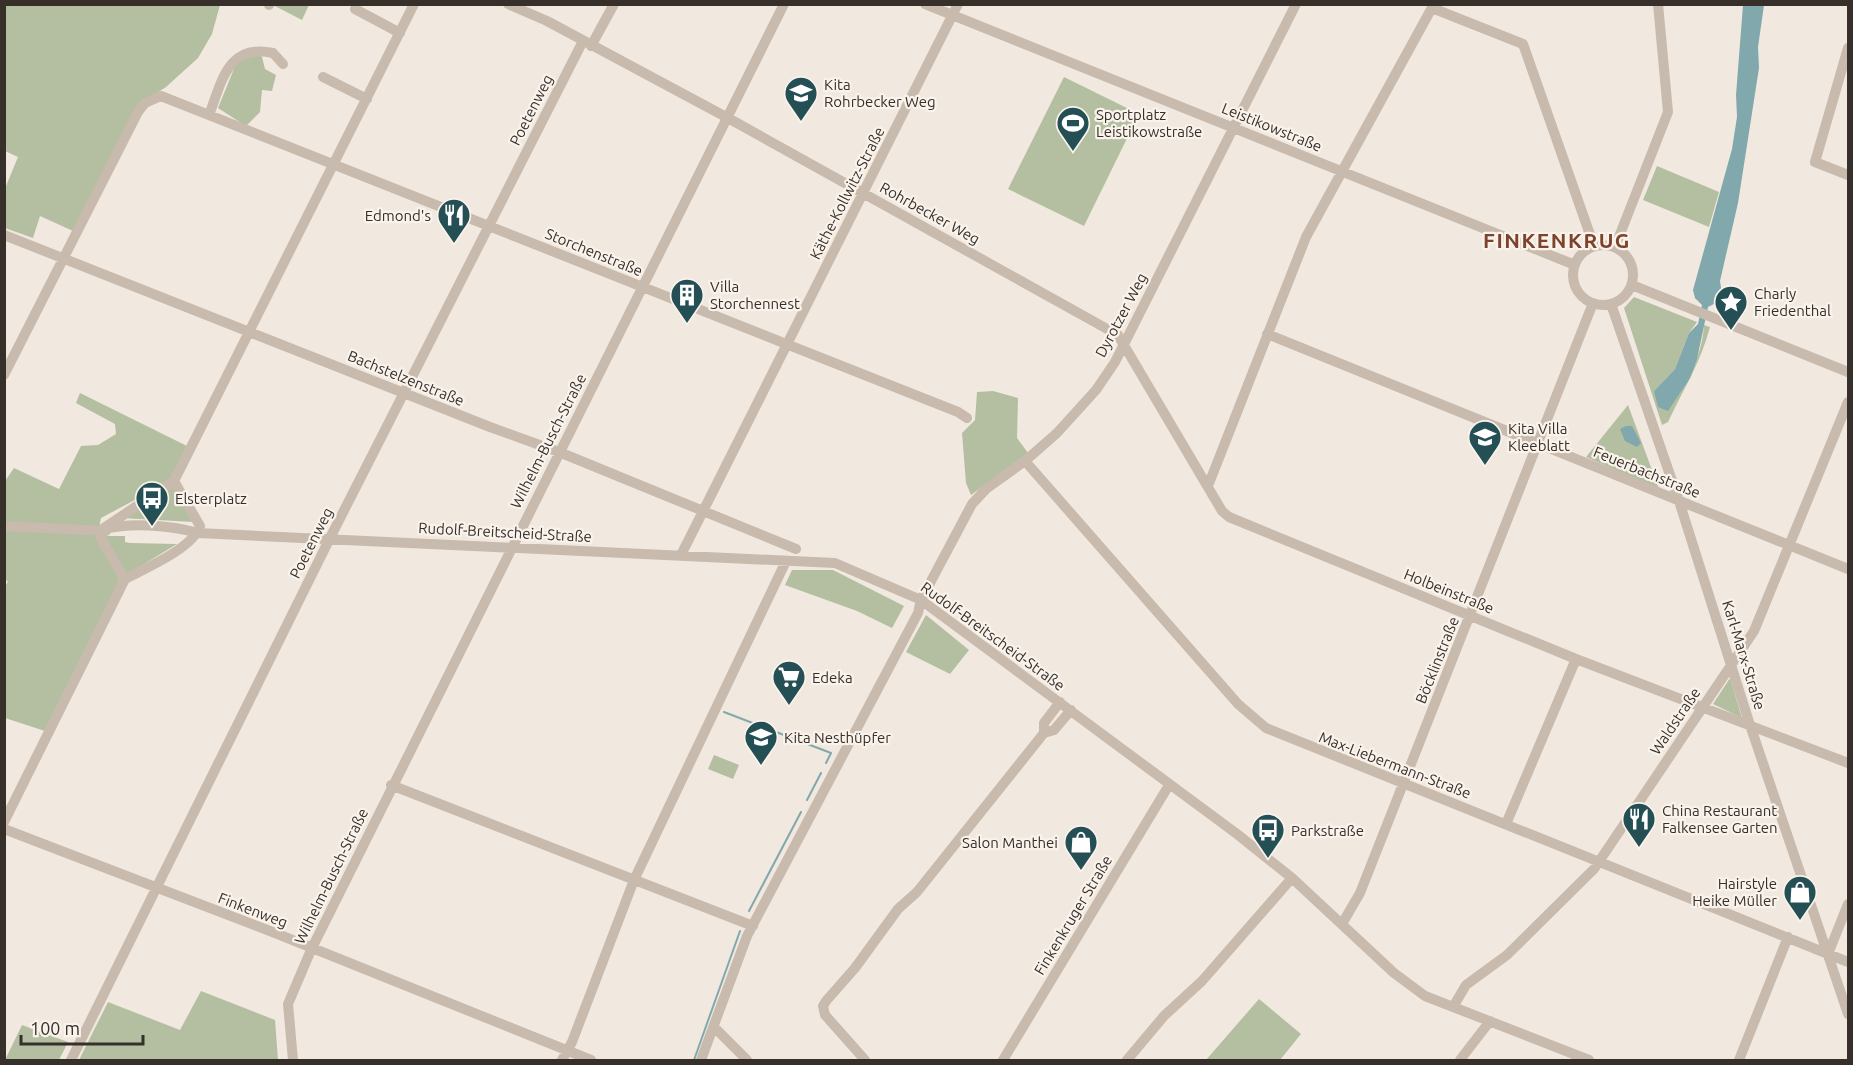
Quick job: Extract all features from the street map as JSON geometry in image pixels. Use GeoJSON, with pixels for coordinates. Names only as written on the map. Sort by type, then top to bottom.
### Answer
{"type":"FeatureCollection","features":[{"type":"Feature","properties":{"kind":"street"},"geometry":{"type":"LineString","coordinates":[[125,579],[101,539],[101,530],[174,482],[414,4]]}},
{"type":"Feature","properties":{"kind":"street","name":"Rohrbecker Weg"},"geometry":{"type":"LineString","coordinates":[[508,4],[728,118],[1118,335],[1125,343]]}},
{"type":"Feature","properties":{"kind":"street"},"geometry":{"type":"LineString","coordinates":[[587,44],[614,4]]}},
{"type":"Feature","properties":{"kind":"street","name":"Wilhelm-Busch-Straße"},"geometry":{"type":"LineString","coordinates":[[293,1060],[288,1004],[311,950],[391,785],[784,4]]}},
{"type":"Feature","properties":{"kind":"street","name":"Leistikowstraße"},"geometry":{"type":"LineString","coordinates":[[925,4],[1575,265]]}},
{"type":"Feature","properties":{"kind":"street","name":"Käthe-Kollwitz-Straße"},"geometry":{"type":"LineString","coordinates":[[681,555],[958,4]]}},
{"type":"Feature","properties":{"kind":"street","name":"Dyrotzer Weg"},"geometry":{"type":"LineString","coordinates":[[701,1060],[753,926],[918,613],[921,600],[972,504],[986,489],[1025,461],[1077,412],[1096,390],[1125,343],[1296,4]]}},
{"type":"Feature","properties":{"kind":"street"},"geometry":{"type":"LineString","coordinates":[[1615,247],[1668,112],[1658,4]]}},
{"type":"Feature","properties":{"kind":"street"},"geometry":{"type":"LineString","coordinates":[[1209,486],[1306,237],[1433,6],[1523,44],[1594,246]]}},
{"type":"Feature","properties":{"kind":"street"},"geometry":{"type":"LineString","coordinates":[[355,9],[400,33]]}},
{"type":"Feature","properties":{"kind":"street","name":"Poetenweg"},"geometry":{"type":"LineString","coordinates":[[71,1060],[330,538],[489,226],[587,44]]}},
{"type":"Feature","properties":{"kind":"street"},"geometry":{"type":"LineString","coordinates":[[1848,48],[1815,162],[1848,175]]}},
{"type":"Feature","properties":{"kind":"street"},"geometry":{"type":"LineString","coordinates":[[209,115],[228,67],[242,54],[252,50],[273,53],[283,64]]}},
{"type":"Feature","properties":{"kind":"street"},"geometry":{"type":"LineString","coordinates":[[323,77],[367,99]]}},
{"type":"Feature","properties":{"kind":"street","name":"Storchenstraße"},"geometry":{"type":"LineString","coordinates":[[63,259],[138,112],[145,103],[161,96],[958,412],[967,418]]}},
{"type":"Feature","properties":{"kind":"street","name":"Bachstelzenstraße"},"geometry":{"type":"LineString","coordinates":[[4,235],[489,427],[559,452],[796,549]]}},
{"type":"Feature","properties":{"kind":"street"},"geometry":{"type":"LineString","coordinates":[[1594,246],[1615,247],[1625,253],[1631,262],[1634,274],[1632,285],[1627,294],[1611,304],[1593,303],[1583,297],[1576,288],[1573,276],[1575,265],[1582,253],[1594,246]]}},
{"type":"Feature","properties":{"kind":"street"},"geometry":{"type":"LineString","coordinates":[[4,375],[63,259]]}},
{"type":"Feature","properties":{"kind":"street"},"geometry":{"type":"LineString","coordinates":[[1632,285],[1848,372]]}},
{"type":"Feature","properties":{"kind":"street","name":"Böcklinstraße"},"geometry":{"type":"LineString","coordinates":[[1342,924],[1360,893],[1593,303]]}},
{"type":"Feature","properties":{"kind":"street","name":"Karl-Marx-Straße"},"geometry":{"type":"LineString","coordinates":[[1611,304],[1679,501],[1750,725],[1848,1014]]}},
{"type":"Feature","properties":{"kind":"street","name":"Feuerbachstraße"},"geometry":{"type":"LineString","coordinates":[[1267,334],[1848,569]]}},
{"type":"Feature","properties":{"kind":"street","name":"Holbeinstraße"},"geometry":{"type":"LineString","coordinates":[[1125,343],[1222,512],[1229,517],[1576,659],[1848,763]]}},
{"type":"Feature","properties":{"kind":"street","name":"Waldstraße"},"geometry":{"type":"LineString","coordinates":[[1453,1007],[1466,986],[1507,955],[1599,862],[1754,631],[1791,546],[1848,402]]}},
{"type":"Feature","properties":{"kind":"street","name":"Max-Liebermann-Straße"},"geometry":{"type":"LineString","coordinates":[[1025,461],[1251,717],[1266,728],[1848,962]]}},
{"type":"Feature","properties":{"kind":"street"},"geometry":{"type":"LineString","coordinates":[[4,822],[125,579],[189,543],[198,533],[200,526],[174,482]]}},
{"type":"Feature","properties":{"kind":"street","name":"Rudolf-Breitscheid-Straße"},"geometry":{"type":"LineString","coordinates":[[4,526],[184,536],[198,533],[330,538],[510,549],[835,563],[921,600],[1071,710],[1292,878],[1416,990],[1453,1007],[1589,1060]]}},
{"type":"Feature","properties":{"kind":"street"},"geometry":{"type":"LineString","coordinates":[[564,1056],[634,880],[786,561]]}},
{"type":"Feature","properties":{"kind":"street"},"geometry":{"type":"LineString","coordinates":[[1506,824],[1576,659]]}},
{"type":"Feature","properties":{"kind":"street"},"geometry":{"type":"LineString","coordinates":[[1044,733],[1044,723],[1060,702]]}},
{"type":"Feature","properties":{"kind":"street"},"geometry":{"type":"LineString","coordinates":[[865,1060],[828,1020],[823,1006],[855,968],[898,909],[917,892],[1044,733],[1054,730],[1071,710]]}},
{"type":"Feature","properties":{"kind":"street"},"geometry":{"type":"LineString","coordinates":[[391,785],[753,926]]}},
{"type":"Feature","properties":{"kind":"street","name":"Finkenkruger Straße"},"geometry":{"type":"LineString","coordinates":[[1003,1060],[1169,785]]}},
{"type":"Feature","properties":{"kind":"street","name":"Finkenweg"},"geometry":{"type":"LineString","coordinates":[[4,829],[275,933],[564,1056],[591,1060]]}},
{"type":"Feature","properties":{"kind":"street"},"geometry":{"type":"LineString","coordinates":[[1127,1060],[1164,1016],[1202,981],[1292,878]]}},
{"type":"Feature","properties":{"kind":"street"},"geometry":{"type":"LineString","coordinates":[[1828,954],[1848,904]]}},
{"type":"Feature","properties":{"kind":"street"},"geometry":{"type":"LineString","coordinates":[[1739,1060],[1788,938]]}},
{"type":"Feature","properties":{"kind":"street"},"geometry":{"type":"LineString","coordinates":[[1460,1060],[1490,1021]]}},
{"type":"Feature","properties":{"kind":"street"},"geometry":{"type":"LineString","coordinates":[[714,1027],[747,1060]]}},
{"type":"Feature","properties":{"kind":"green space"},"geometry":{"type":"Polygon","coordinates":[[[271,4],[309,5],[302,20],[271,4]]]}},
{"type":"Feature","properties":{"kind":"green space"},"geometry":{"type":"Polygon","coordinates":[[[5,5],[220,5],[212,34],[198,58],[166,87],[137,106],[73,231],[40,216],[33,238],[5,228],[4,191],[18,157],[5,151],[5,5]]]}},
{"type":"Feature","properties":{"kind":"green space"},"geometry":{"type":"Polygon","coordinates":[[[253,51],[262,57],[265,69],[276,75],[272,91],[262,90],[260,112],[246,126],[218,108],[236,64],[253,51]]]}},
{"type":"Feature","properties":{"kind":"green space","name":"Sportplatz Leistikowstraße"},"geometry":{"type":"Polygon","coordinates":[[[1064,77],[1139,114],[1084,226],[1008,189],[1064,77]]]}},
{"type":"Feature","properties":{"kind":"green space"},"geometry":{"type":"Polygon","coordinates":[[[1657,166],[1719,192],[1709,227],[1643,200],[1657,166]]]}},
{"type":"Feature","properties":{"kind":"green space"},"geometry":{"type":"Polygon","coordinates":[[[1634,297],[1697,322],[1689,333],[1675,369],[1654,391],[1668,410],[1687,380],[1696,359],[1704,325],[1710,327],[1691,376],[1668,422],[1662,425],[1624,308],[1634,297]]]}},
{"type":"Feature","properties":{"kind":"green space"},"geometry":{"type":"Polygon","coordinates":[[[993,391],[1018,398],[1017,438],[1028,453],[971,495],[966,483],[962,433],[975,420],[977,392],[993,391]]]}},
{"type":"Feature","properties":{"kind":"green space"},"geometry":{"type":"Polygon","coordinates":[[[80,393],[189,447],[172,480],[101,518],[98,533],[120,581],[48,732],[5,718],[4,589],[8,581],[4,580],[5,481],[14,468],[59,489],[81,446],[98,445],[116,434],[115,424],[76,403],[80,393]]]}},
{"type":"Feature","properties":{"kind":"green space"},"geometry":{"type":"Polygon","coordinates":[[[1628,405],[1659,489],[1586,457],[1628,405]]]}},
{"type":"Feature","properties":{"kind":"green space"},"geometry":{"type":"Polygon","coordinates":[[[173,484],[194,522],[121,518],[173,484]]]}},
{"type":"Feature","properties":{"kind":"green space"},"geometry":{"type":"Polygon","coordinates":[[[105,536],[125,536],[125,542],[130,543],[177,544],[126,575],[105,536]]]}},
{"type":"Feature","properties":{"kind":"green space"},"geometry":{"type":"Polygon","coordinates":[[[792,570],[833,570],[904,606],[892,628],[857,611],[785,585],[792,570]]]}},
{"type":"Feature","properties":{"kind":"green space"},"geometry":{"type":"Polygon","coordinates":[[[926,615],[969,650],[950,674],[906,652],[926,615]]]}},
{"type":"Feature","properties":{"kind":"green space"},"geometry":{"type":"Polygon","coordinates":[[[1730,678],[1742,718],[1713,704],[1730,678]]]}},
{"type":"Feature","properties":{"kind":"green space"},"geometry":{"type":"Polygon","coordinates":[[[714,755],[739,765],[733,779],[708,769],[714,755]]]}},
{"type":"Feature","properties":{"kind":"green space"},"geometry":{"type":"Polygon","coordinates":[[[201,991],[275,1020],[278,1060],[79,1060],[108,1002],[180,1030],[201,991]]]}},
{"type":"Feature","properties":{"kind":"green space"},"geometry":{"type":"Polygon","coordinates":[[[1259,999],[1301,1034],[1280,1060],[1206,1060],[1259,999]]]}},
{"type":"Feature","properties":{"kind":"green space"},"geometry":{"type":"Polygon","coordinates":[[[22,1025],[68,1042],[59,1060],[5,1060],[22,1025]]]}},
{"type":"Feature","properties":{"kind":"water"},"geometry":{"type":"Polygon","coordinates":[[[1743,5],[1764,5],[1758,47],[1759,68],[1738,203],[1720,281],[1722,294],[1716,303],[1708,307],[1697,359],[1690,378],[1668,411],[1658,407],[1654,391],[1675,369],[1689,333],[1698,324],[1702,305],[1695,298],[1693,290],[1732,149],[1737,117],[1736,95],[1743,5]]]}},
{"type":"Feature","properties":{"kind":"water"},"geometry":{"type":"Polygon","coordinates":[[[1632,426],[1641,443],[1637,447],[1625,441],[1620,429],[1632,426]]]}},
{"type":"Feature","properties":{"kind":"waterway"},"geometry":{"type":"LineString","coordinates":[[724,712],[831,753],[826,763]]}},
{"type":"Feature","properties":{"kind":"waterway"},"geometry":{"type":"LineString","coordinates":[[807,800],[821,773]]}},
{"type":"Feature","properties":{"kind":"waterway"},"geometry":{"type":"LineString","coordinates":[[749,911],[801,812]]}},
{"type":"Feature","properties":{"kind":"waterway"},"geometry":{"type":"LineString","coordinates":[[694,1060],[740,931]]}},
{"type":"Feature","properties":{"kind":"place","name":"Kita Rohrbecker Weg"},"geometry":{"type":"Point","coordinates":[801,122]}},
{"type":"Feature","properties":{"kind":"place","name":"Sportplatz Leistikowstraße"},"geometry":{"type":"Point","coordinates":[1073,152]}},
{"type":"Feature","properties":{"kind":"place","name":"Edmond's"},"geometry":{"type":"Point","coordinates":[454,244]}},
{"type":"Feature","properties":{"kind":"place","name":"Villa Storchennest"},"geometry":{"type":"Point","coordinates":[687,324]}},
{"type":"Feature","properties":{"kind":"place","name":"Charly Friedenthal"},"geometry":{"type":"Point","coordinates":[1731,331]}},
{"type":"Feature","properties":{"kind":"place","name":"Kita Villa Kleeblatt"},"geometry":{"type":"Point","coordinates":[1485,466]}},
{"type":"Feature","properties":{"kind":"place","name":"Elsterplatz"},"geometry":{"type":"Point","coordinates":[152,527]}},
{"type":"Feature","properties":{"kind":"place","name":"Edeka"},"geometry":{"type":"Point","coordinates":[789,706]}},
{"type":"Feature","properties":{"kind":"place","name":"Kita Nesthüpfer"},"geometry":{"type":"Point","coordinates":[761,766]}},
{"type":"Feature","properties":{"kind":"place","name":"China Restaurant Falkensee Garten"},"geometry":{"type":"Point","coordinates":[1639,848]}},
{"type":"Feature","properties":{"kind":"place","name":"Parkstraße"},"geometry":{"type":"Point","coordinates":[1268,859]}},
{"type":"Feature","properties":{"kind":"place","name":"Salon Manthei"},"geometry":{"type":"Point","coordinates":[1081,871]}},
{"type":"Feature","properties":{"kind":"place","name":"Hairstyle Heike Müller"},"geometry":{"type":"Point","coordinates":[1800,921]}},
{"type":"Feature","properties":{"kind":"district","name":"FINKENKRUG"},"geometry":{"type":"Point","coordinates":[1557,240]}}]}
